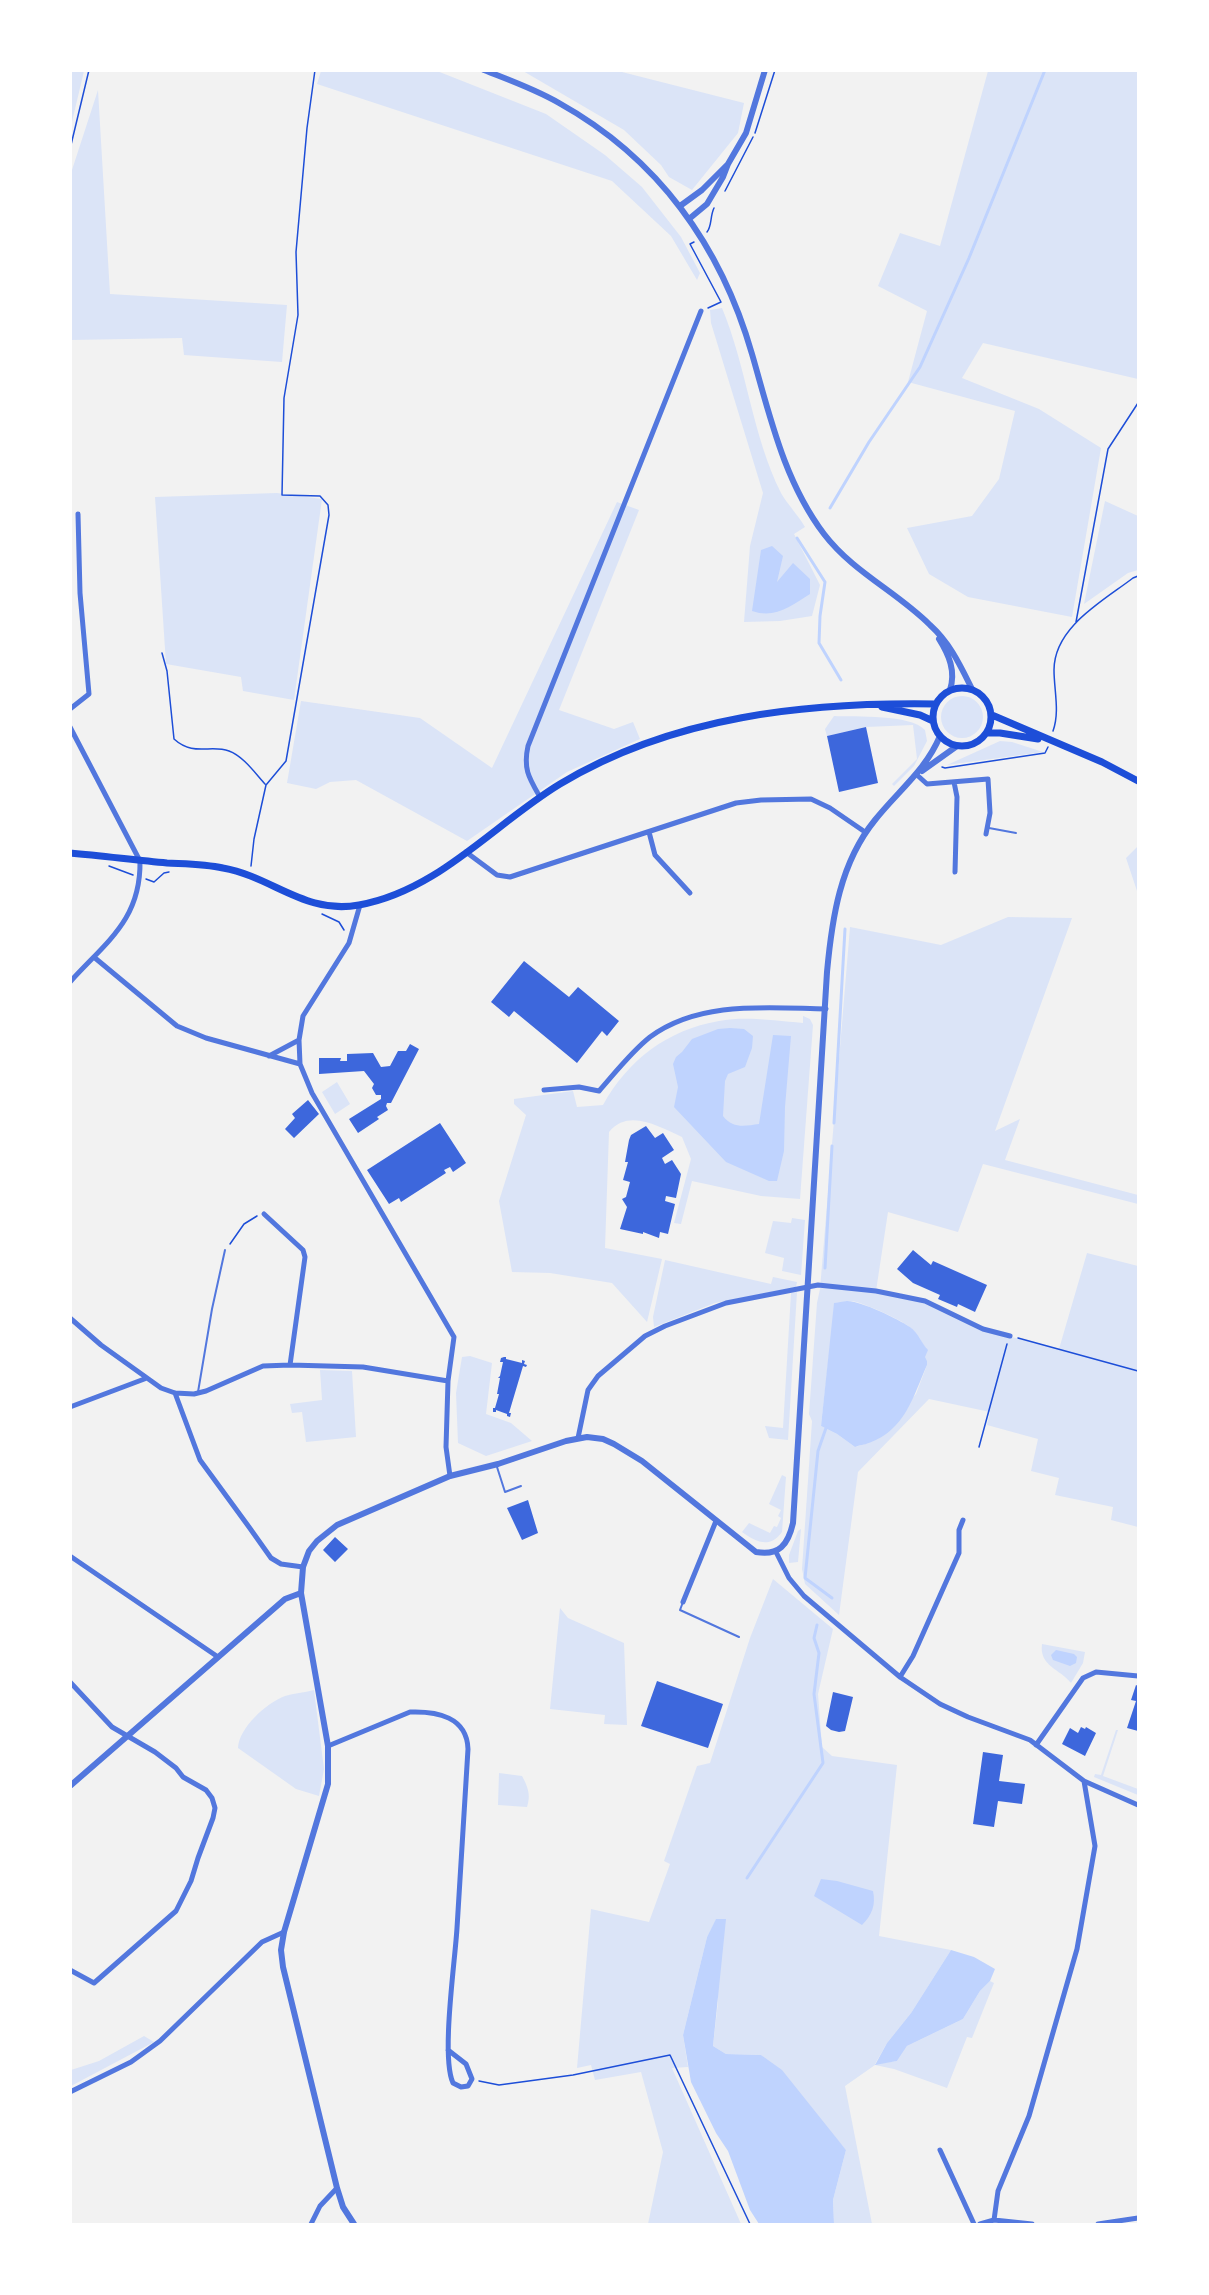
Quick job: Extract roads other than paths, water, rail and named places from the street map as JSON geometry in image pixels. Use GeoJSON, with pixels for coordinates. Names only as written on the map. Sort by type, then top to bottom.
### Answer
{"type":"FeatureCollection","features":[{"type":"Feature","properties":{"kind":"main road"},"geometry":{"type":"LineString","coordinates":[[964,687],[972,689],[986,699],[992,715],[991,724],[987,733],[974,744],[957,746],[940,736],[933,721],[936,704],[950,690],[964,687]]}},
{"type":"Feature","properties":{"kind":"main road"},"geometry":{"type":"LineString","coordinates":[[868,704],[920,715],[933,721]]}},
{"type":"Feature","properties":{"kind":"main road"},"geometry":{"type":"LineString","coordinates":[[70,853],[223,868],[249,876],[314,904],[330,907],[360,905],[395,896],[412,888],[466,852],[540,796],[610,758],[672,734],[766,713],[803,708],[868,704],[936,704]]}},
{"type":"Feature","properties":{"kind":"main road"},"geometry":{"type":"LineString","coordinates":[[992,715],[1102,762],[1138,781]]}},
{"type":"Feature","properties":{"kind":"main road"},"geometry":{"type":"LineString","coordinates":[[987,733],[1050,741]]}},
{"type":"Feature","properties":{"kind":"street"},"geometry":{"type":"LineString","coordinates":[[484,70],[557,102],[606,132],[651,172],[680,206],[718,265],[731,292],[747,337],[781,453],[808,508],[824,534],[843,555],[931,625],[951,649],[972,689]]}},
{"type":"Feature","properties":{"kind":"street"},"geometry":{"type":"LineString","coordinates":[[689,219],[711,198],[746,133],[765,70]]}},
{"type":"Feature","properties":{"kind":"street"},"geometry":{"type":"LineString","coordinates":[[680,206],[702,190],[728,164]]}},
{"type":"Feature","properties":{"kind":"street"},"geometry":{"type":"LineString","coordinates":[[540,796],[525,766],[528,746],[701,311]]}},
{"type":"Feature","properties":{"kind":"street"},"geometry":{"type":"LineString","coordinates":[[70,709],[88,694],[80,593],[78,514]]}},
{"type":"Feature","properties":{"kind":"street"},"geometry":{"type":"LineString","coordinates":[[931,625],[946,651],[952,668],[950,690]]}},
{"type":"Feature","properties":{"kind":"street"},"geometry":{"type":"LineString","coordinates":[[70,727],[140,861],[137,892],[122,925],[70,982]]}},
{"type":"Feature","properties":{"kind":"street"},"geometry":{"type":"LineString","coordinates":[[354,2224],[337,2188],[283,1967],[281,1950],[284,1932],[328,1784],[328,1746],[302,1593],[303,1567],[309,1551],[317,1541],[337,1525],[450,1476],[578,1438],[595,1437],[619,1446],[642,1461],[756,1552],[767,1554],[776,1552],[789,1538],[793,1523],[827,972],[836,903],[848,867],[866,832],[916,775],[928,759],[940,736]]}},
{"type":"Feature","properties":{"kind":"street"},"geometry":{"type":"LineString","coordinates":[[916,775],[957,746]]}},
{"type":"Feature","properties":{"kind":"street"},"geometry":{"type":"LineString","coordinates":[[916,775],[927,784],[988,779],[990,813],[987,831]]}},
{"type":"Feature","properties":{"kind":"street"},"geometry":{"type":"LineString","coordinates":[[954,782],[957,797],[955,872]]}},
{"type":"Feature","properties":{"kind":"street"},"geometry":{"type":"LineString","coordinates":[[466,852],[497,875],[510,877],[736,803],[796,798],[811,799],[823,804],[866,832]]}},
{"type":"Feature","properties":{"kind":"street"},"geometry":{"type":"LineString","coordinates":[[649,832],[655,855],[690,893]]}},
{"type":"Feature","properties":{"kind":"street"},"geometry":{"type":"LineString","coordinates":[[360,905],[349,943],[303,1016],[299,1040],[300,1064],[312,1093],[454,1337],[448,1380],[446,1447],[450,1476]]}},
{"type":"Feature","properties":{"kind":"street"},"geometry":{"type":"LineString","coordinates":[[95,957],[177,1026],[206,1038],[300,1064]]}},
{"type":"Feature","properties":{"kind":"street"},"geometry":{"type":"LineString","coordinates":[[544,1090],[579,1087],[598,1091],[648,1039],[671,1024],[690,1017],[738,1008],[826,1009]]}},
{"type":"Feature","properties":{"kind":"street"},"geometry":{"type":"LineString","coordinates":[[269,1056],[299,1040]]}},
{"type":"Feature","properties":{"kind":"street"},"geometry":{"type":"LineString","coordinates":[[264,1214],[303,1250],[305,1267],[290,1365]]}},
{"type":"Feature","properties":{"kind":"street"},"geometry":{"type":"LineString","coordinates":[[578,1438],[588,1390],[593,1382],[645,1336],[717,1305],[818,1285],[864,1290],[925,1301],[983,1329],[1010,1336]]}},
{"type":"Feature","properties":{"kind":"street"},"geometry":{"type":"LineString","coordinates":[[70,1318],[100,1345],[161,1388],[176,1393],[198,1393],[263,1366],[363,1367],[448,1380]]}},
{"type":"Feature","properties":{"kind":"street"},"geometry":{"type":"LineString","coordinates":[[70,1407],[147,1378]]}},
{"type":"Feature","properties":{"kind":"street"},"geometry":{"type":"LineString","coordinates":[[176,1393],[200,1460],[243,1519],[272,1558],[281,1564],[303,1567]]}},
{"type":"Feature","properties":{"kind":"street"},"geometry":{"type":"LineString","coordinates":[[900,1677],[913,1656],[959,1553],[959,1530],[963,1520]]}},
{"type":"Feature","properties":{"kind":"street"},"geometry":{"type":"LineString","coordinates":[[683,1602],[716,1521]]}},
{"type":"Feature","properties":{"kind":"street"},"geometry":{"type":"LineString","coordinates":[[776,1552],[785,1573],[804,1596],[900,1677],[940,1704],[1015,1734],[1036,1745],[1084,1781],[1138,1805]]}},
{"type":"Feature","properties":{"kind":"street"},"geometry":{"type":"LineString","coordinates":[[70,1556],[218,1657]]}},
{"type":"Feature","properties":{"kind":"street"},"geometry":{"type":"LineString","coordinates":[[70,1786],[285,1599],[302,1593]]}},
{"type":"Feature","properties":{"kind":"street"},"geometry":{"type":"LineString","coordinates":[[1036,1745],[1083,1677],[1096,1672],[1138,1676]]}},
{"type":"Feature","properties":{"kind":"street"},"geometry":{"type":"LineString","coordinates":[[70,1682],[112,1727],[155,1752],[176,1768],[183,1777],[206,1790],[215,1808],[188,1888],[176,1911],[94,1983],[70,1970]]}},
{"type":"Feature","properties":{"kind":"street"},"geometry":{"type":"LineString","coordinates":[[328,1746],[410,1712],[424,1711],[447,1716],[458,1723],[465,1732],[468,1749],[448,2050],[448,2067],[453,2083],[465,2088],[472,2079],[466,2064],[448,2050]]}},
{"type":"Feature","properties":{"kind":"street"},"geometry":{"type":"LineString","coordinates":[[994,2220],[998,2191],[1029,2116],[1077,1948],[1095,1846],[1084,1781]]}},
{"type":"Feature","properties":{"kind":"street"},"geometry":{"type":"LineString","coordinates":[[70,2092],[131,2062],[160,2041],[262,1942],[284,1932]]}},
{"type":"Feature","properties":{"kind":"street"},"geometry":{"type":"LineString","coordinates":[[940,2150],[974,2224]]}},
{"type":"Feature","properties":{"kind":"street"},"geometry":{"type":"LineString","coordinates":[[311,2224],[320,2206],[337,2188]]}},
{"type":"Feature","properties":{"kind":"street"},"geometry":{"type":"LineString","coordinates":[[1098,2224],[1138,2218]]}},
{"type":"Feature","properties":{"kind":"street"},"geometry":{"type":"LineString","coordinates":[[980,2224],[994,2220],[1032,2224]]}},
{"type":"Feature","properties":{"kind":"lane"},"geometry":{"type":"LineString","coordinates":[[987,831],[1016,833]]}},
{"type":"Feature","properties":{"kind":"lane"},"geometry":{"type":"LineString","coordinates":[[198,1393],[212,1309],[225,1250]]}},
{"type":"Feature","properties":{"kind":"lane"},"geometry":{"type":"LineString","coordinates":[[496,1464],[505,1492],[521,1486]]}},
{"type":"Feature","properties":{"kind":"lane"},"geometry":{"type":"LineString","coordinates":[[683,1602],[680,1610],[739,1636]]}},
{"type":"Feature","properties":{"kind":"water"},"geometry":{"type":"Polygon","coordinates":[[[772,546],[783,556],[777,582],[793,563],[810,579],[810,594],[782,610],[760,613],[752,611],[761,550],[772,546]]]}},
{"type":"Feature","properties":{"kind":"water"},"geometry":{"type":"Polygon","coordinates":[[[718,1029],[744,1029],[753,1036],[752,1048],[745,1067],[728,1074],[725,1081],[723,1116],[731,1123],[740,1126],[759,1124],[773,1035],[791,1036],[784,1151],[777,1181],[769,1181],[726,1162],[674,1107],[678,1087],[673,1064],[676,1057],[692,1039],[718,1029]]]}},
{"type":"Feature","properties":{"kind":"water"},"geometry":{"type":"Polygon","coordinates":[[[847,1301],[870,1307],[910,1327],[928,1350],[925,1357],[927,1365],[912,1400],[899,1421],[881,1437],[855,1447],[821,1426],[834,1303],[847,1301]]]}},
{"type":"Feature","properties":{"kind":"water"},"geometry":{"type":"Polygon","coordinates":[[[1056,1650],[1074,1654],[1077,1657],[1076,1663],[1070,1666],[1053,1660],[1051,1655],[1056,1650]]]}},
{"type":"Feature","properties":{"kind":"water"},"geometry":{"type":"Polygon","coordinates":[[[821,1879],[873,1891],[872,1910],[862,1925],[814,1896],[821,1879]]]}},
{"type":"Feature","properties":{"kind":"water"},"geometry":{"type":"Polygon","coordinates":[[[716,1919],[726,1919],[713,2046],[726,2054],[761,2055],[782,2070],[846,2150],[833,2200],[834,2224],[759,2224],[750,2210],[728,2151],[716,2133],[691,2082],[683,2035],[707,1937],[716,1919]]]}},
{"type":"Feature","properties":{"kind":"water"},"geometry":{"type":"Polygon","coordinates":[[[951,1950],[974,1957],[995,1969],[990,1981],[980,1991],[963,2019],[907,2046],[897,2061],[875,2065],[887,2043],[911,2013],[951,1950]]]}},
{"type":"Feature","properties":{"kind":"waterway"},"geometry":{"type":"LineString","coordinates":[[830,508],[869,442],[920,367],[969,258],[1045,70]]}},
{"type":"Feature","properties":{"kind":"waterway"},"geometry":{"type":"LineString","coordinates":[[797,538],[825,582],[819,643],[841,680]]}},
{"type":"Feature","properties":{"kind":"waterway"},"geometry":{"type":"LineString","coordinates":[[834,1123],[845,929]]}},
{"type":"Feature","properties":{"kind":"waterway"},"geometry":{"type":"LineString","coordinates":[[825,1268],[832,1146]]}},
{"type":"Feature","properties":{"kind":"waterway"},"geometry":{"type":"LineString","coordinates":[[826,1428],[818,1451],[805,1578],[832,1598]]}},
{"type":"Feature","properties":{"kind":"waterway"},"geometry":{"type":"LineString","coordinates":[[747,1878],[823,1763],[814,1694],[819,1653],[814,1638],[817,1625]]}}]}
